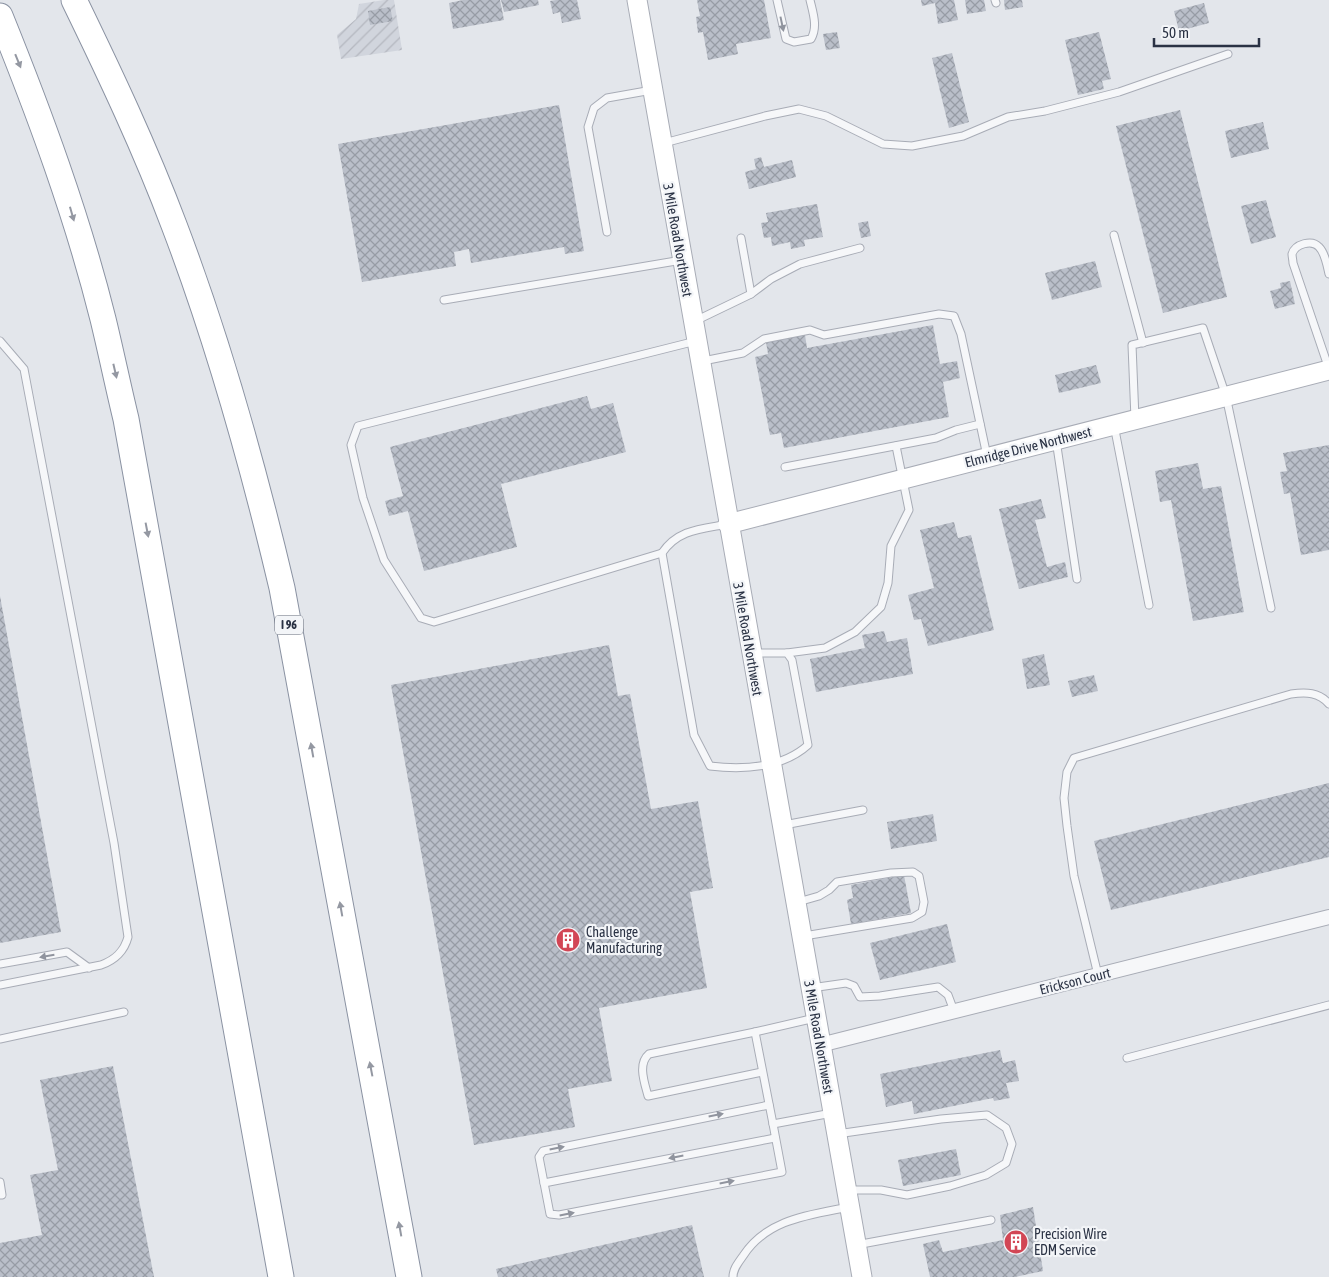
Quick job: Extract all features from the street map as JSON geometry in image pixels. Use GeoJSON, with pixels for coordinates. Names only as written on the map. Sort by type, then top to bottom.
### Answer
{"type":"FeatureCollection","features":[{"type":"Feature","properties":{"kind":"highway","name":"I 96"},"geometry":{"type":"LineString","coordinates":[[74,0],[136,131],[174,226],[216,346],[256,480],[282,588],[409,1277]]}},
{"type":"Feature","properties":{"kind":"highway"},"geometry":{"type":"LineString","coordinates":[[0,16],[30,89],[65,191],[103,318],[126,419],[281,1277]]}},
{"type":"Feature","properties":{"kind":"main road","name":"3 Mile Road Northwest"},"geometry":{"type":"LineString","coordinates":[[636,0],[862,1277]]}},
{"type":"Feature","properties":{"kind":"main road","name":"Elmridge Drive Northwest"},"geometry":{"type":"LineString","coordinates":[[728,524],[1329,370]]}},
{"type":"Feature","properties":{"kind":"street","name":"Erickson Court"},"geometry":{"type":"LineString","coordinates":[[820,1045],[1329,917]]}},
{"type":"Feature","properties":{"kind":"lane"},"geometry":{"type":"LineString","coordinates":[[777,0],[786,39],[794,42],[810,39],[813,36],[814,20],[810,0]]}},
{"type":"Feature","properties":{"kind":"lane"},"geometry":{"type":"LineString","coordinates":[[662,144],[765,116],[799,109],[826,116],[883,144],[912,146],[963,136],[1008,117],[1045,111],[1119,92],[1228,54]]}},
{"type":"Feature","properties":{"kind":"lane"},"geometry":{"type":"LineString","coordinates":[[607,232],[588,127],[594,108],[607,98],[652,90]]}},
{"type":"Feature","properties":{"kind":"lane"},"geometry":{"type":"LineString","coordinates":[[1114,235],[1143,343]]}},
{"type":"Feature","properties":{"kind":"lane"},"geometry":{"type":"LineString","coordinates":[[741,238],[752,294]]}},
{"type":"Feature","properties":{"kind":"lane"},"geometry":{"type":"LineString","coordinates":[[1329,274],[1321,248],[1316,244],[1307,243],[1298,246],[1292,253],[1293,263],[1329,370]]}},
{"type":"Feature","properties":{"kind":"lane"},"geometry":{"type":"LineString","coordinates":[[728,524],[684,533],[668,544],[662,553],[434,622],[421,618],[384,560],[362,498],[351,444],[358,426],[694,331],[752,294],[771,279],[800,264],[860,248]]}},
{"type":"Feature","properties":{"kind":"lane"},"geometry":{"type":"LineString","coordinates":[[444,300],[682,260]]}},
{"type":"Feature","properties":{"kind":"lane"},"geometry":{"type":"LineString","coordinates":[[700,362],[743,353],[764,339],[810,330],[824,335],[939,314],[954,316],[961,334],[988,457]]}},
{"type":"Feature","properties":{"kind":"lane"},"geometry":{"type":"LineString","coordinates":[[1135,419],[1132,345],[1203,328],[1226,396],[1272,608]]}},
{"type":"Feature","properties":{"kind":"lane"},"geometry":{"type":"LineString","coordinates":[[0,341],[24,370],[114,843],[128,929],[126,945],[122,952],[109,962],[89,968],[0,985]]}},
{"type":"Feature","properties":{"kind":"lane"},"geometry":{"type":"LineString","coordinates":[[785,467],[936,438],[956,430],[980,424]]}},
{"type":"Feature","properties":{"kind":"lane"},"geometry":{"type":"LineString","coordinates":[[1114,425],[1150,605]]}},
{"type":"Feature","properties":{"kind":"lane"},"geometry":{"type":"LineString","coordinates":[[1056,440],[1077,580]]}},
{"type":"Feature","properties":{"kind":"lane"},"geometry":{"type":"LineString","coordinates":[[751,653],[787,653],[824,648],[855,632],[881,607],[888,583],[891,546],[909,510],[896,446]]}},
{"type":"Feature","properties":{"kind":"lane"},"geometry":{"type":"LineString","coordinates":[[662,553],[694,734],[710,766],[734,769],[770,764],[798,754],[808,745],[792,660],[787,653]]}},
{"type":"Feature","properties":{"kind":"lane"},"geometry":{"type":"LineString","coordinates":[[1098,975],[1074,876],[1066,826],[1064,798],[1067,772],[1074,758],[1291,694],[1314,693],[1329,704]]}},
{"type":"Feature","properties":{"kind":"lane"},"geometry":{"type":"LineString","coordinates":[[782,826],[863,810]]}},
{"type":"Feature","properties":{"kind":"lane"},"geometry":{"type":"LineString","coordinates":[[795,903],[819,896],[837,882],[891,873],[913,872],[919,876],[924,902],[922,912],[912,918],[801,937]]}},
{"type":"Feature","properties":{"kind":"lane"},"geometry":{"type":"LineString","coordinates":[[0,964],[67,952],[89,968]]}},
{"type":"Feature","properties":{"kind":"lane"},"geometry":{"type":"LineString","coordinates":[[810,988],[846,983],[854,986],[860,996],[880,996],[938,987],[948,995],[954,1011]]}},
{"type":"Feature","properties":{"kind":"lane"},"geometry":{"type":"LineString","coordinates":[[1127,1058],[1329,1005]]}},
{"type":"Feature","properties":{"kind":"lane"},"geometry":{"type":"LineString","coordinates":[[0,1039],[124,1012]]}},
{"type":"Feature","properties":{"kind":"lane"},"geometry":{"type":"LineString","coordinates":[[762,1072],[648,1096],[642,1064],[644,1058],[649,1054],[816,1018]]}},
{"type":"Feature","properties":{"kind":"lane"},"geometry":{"type":"LineString","coordinates":[[755,1032],[782,1172],[559,1215],[550,1214],[539,1157],[543,1150],[769,1105]]}},
{"type":"Feature","properties":{"kind":"lane"},"geometry":{"type":"LineString","coordinates":[[773,1124],[832,1114]]}},
{"type":"Feature","properties":{"kind":"lane"},"geometry":{"type":"LineString","coordinates":[[733,1277],[733,1271],[751,1244],[779,1224],[848,1199],[882,1190],[907,1195],[950,1186],[986,1175],[1006,1163],[1012,1144],[1006,1128],[987,1115],[941,1119],[836,1134]]}},
{"type":"Feature","properties":{"kind":"lane"},"geometry":{"type":"LineString","coordinates":[[544,1183],[775,1138]]}},
{"type":"Feature","properties":{"kind":"lane"},"geometry":{"type":"LineString","coordinates":[[0,1182],[2,1195],[0,1195]]}},
{"type":"Feature","properties":{"kind":"lane"},"geometry":{"type":"LineString","coordinates":[[856,1245],[991,1220]]}},
{"type":"Feature","properties":{"kind":"shaded area"},"geometry":{"type":"Polygon","coordinates":[[[394,0],[402,50],[341,59],[337,35],[356,19],[359,4],[394,0]]]}},
{"type":"Feature","properties":{"kind":"building"},"geometry":{"type":"Polygon","coordinates":[[[463,0],[500,0],[504,20],[453,29],[449,3],[463,0]]]}},
{"type":"Feature","properties":{"kind":"building"},"geometry":{"type":"Polygon","coordinates":[[[501,0],[538,0],[539,5],[504,12],[501,0]]]}},
{"type":"Feature","properties":{"kind":"building"},"geometry":{"type":"Polygon","coordinates":[[[577,0],[581,19],[562,23],[560,12],[553,14],[550,1],[577,0]]]}},
{"type":"Feature","properties":{"kind":"building"},"geometry":{"type":"Polygon","coordinates":[[[697,0],[764,0],[771,38],[736,44],[738,54],[708,60],[703,32],[698,33],[696,17],[700,16],[697,0]]]}},
{"type":"Feature","properties":{"kind":"building"},"geometry":{"type":"Polygon","coordinates":[[[921,0],[954,0],[958,20],[938,24],[935,3],[922,6],[921,0]]]}},
{"type":"Feature","properties":{"kind":"building"},"geometry":{"type":"Polygon","coordinates":[[[965,0],[984,0],[986,11],[967,14],[965,0]]]}},
{"type":"Feature","properties":{"kind":"building"},"geometry":{"type":"Polygon","coordinates":[[[1004,0],[1022,0],[1023,7],[1005,10],[1004,0]]]}},
{"type":"Feature","properties":{"kind":"building"},"geometry":{"type":"Polygon","coordinates":[[[1204,3],[1209,23],[1179,31],[1174,11],[1204,3]]]}},
{"type":"Feature","properties":{"kind":"building"},"geometry":{"type":"Polygon","coordinates":[[[390,7],[393,21],[370,25],[368,11],[390,7]]]}},
{"type":"Feature","properties":{"kind":"building"},"geometry":{"type":"Polygon","coordinates":[[[837,32],[840,48],[826,50],[823,34],[837,32]]]}},
{"type":"Feature","properties":{"kind":"building"},"geometry":{"type":"Polygon","coordinates":[[[1099,32],[1111,79],[1102,81],[1104,89],[1078,95],[1065,40],[1099,32]]]}},
{"type":"Feature","properties":{"kind":"building"},"geometry":{"type":"Polygon","coordinates":[[[952,53],[969,122],[949,128],[932,58],[952,53]]]}},
{"type":"Feature","properties":{"kind":"building"},"geometry":{"type":"Polygon","coordinates":[[[559,105],[584,251],[565,254],[564,247],[471,263],[469,249],[454,252],[456,266],[362,282],[338,144],[559,105]]]}},
{"type":"Feature","properties":{"kind":"building"},"geometry":{"type":"Polygon","coordinates":[[[1180,110],[1227,297],[1163,313],[1116,126],[1180,110]]]}},
{"type":"Feature","properties":{"kind":"building"},"geometry":{"type":"Polygon","coordinates":[[[1263,122],[1269,149],[1231,158],[1225,131],[1263,122]]]}},
{"type":"Feature","properties":{"kind":"building"},"geometry":{"type":"Polygon","coordinates":[[[761,157],[764,167],[792,160],[796,177],[749,189],[745,172],[756,169],[754,159],[761,157]]]}},
{"type":"Feature","properties":{"kind":"building"},"geometry":{"type":"Polygon","coordinates":[[[1266,200],[1276,237],[1251,244],[1241,206],[1266,200]]]}},
{"type":"Feature","properties":{"kind":"building"},"geometry":{"type":"Polygon","coordinates":[[[817,204],[823,237],[804,240],[805,246],[791,249],[790,242],[772,246],[771,237],[764,238],[761,223],[768,222],[766,213],[817,204]]]}},
{"type":"Feature","properties":{"kind":"building"},"geometry":{"type":"Polygon","coordinates":[[[868,221],[871,236],[861,238],[858,223],[868,221]]]}},
{"type":"Feature","properties":{"kind":"building"},"geometry":{"type":"Polygon","coordinates":[[[1095,261],[1102,287],[1052,300],[1045,273],[1095,261]]]}},
{"type":"Feature","properties":{"kind":"building"},"geometry":{"type":"Polygon","coordinates":[[[1290,281],[1295,304],[1275,309],[1270,291],[1281,288],[1280,283],[1290,281]]]}},
{"type":"Feature","properties":{"kind":"building"},"geometry":{"type":"Polygon","coordinates":[[[933,325],[940,364],[957,361],[960,378],[943,382],[949,417],[784,448],[781,433],[770,435],[755,357],[768,354],[766,342],[805,335],[807,348],[933,325]]]}},
{"type":"Feature","properties":{"kind":"building"},"geometry":{"type":"Polygon","coordinates":[[[1096,365],[1101,383],[1059,393],[1055,375],[1096,365]]]}},
{"type":"Feature","properties":{"kind":"building"},"geometry":{"type":"Polygon","coordinates":[[[587,396],[591,409],[613,403],[626,452],[501,484],[517,547],[424,571],[408,511],[389,516],[385,501],[403,496],[390,447],[587,396]]]}},
{"type":"Feature","properties":{"kind":"building"},"geometry":{"type":"Polygon","coordinates":[[[1329,445],[1329,550],[1301,555],[1290,493],[1284,494],[1280,472],[1287,471],[1283,453],[1329,445]]]}},
{"type":"Feature","properties":{"kind":"building"},"geometry":{"type":"Polygon","coordinates":[[[1198,463],[1203,489],[1221,486],[1244,612],[1193,621],[1171,500],[1160,502],[1155,471],[1198,463]]]}},
{"type":"Feature","properties":{"kind":"building"},"geometry":{"type":"Polygon","coordinates":[[[1041,499],[1046,518],[1035,520],[1047,567],[1065,562],[1068,577],[1019,589],[999,509],[1041,499]]]}},
{"type":"Feature","properties":{"kind":"building"},"geometry":{"type":"Polygon","coordinates":[[[954,522],[958,538],[971,535],[994,630],[928,646],[921,619],[914,620],[908,595],[934,588],[920,530],[954,522]]]}},
{"type":"Feature","properties":{"kind":"building"},"geometry":{"type":"Polygon","coordinates":[[[0,596],[61,932],[0,943],[0,596]]]}},
{"type":"Feature","properties":{"kind":"building"},"geometry":{"type":"Polygon","coordinates":[[[884,631],[887,642],[907,638],[913,674],[816,692],[810,659],[865,648],[862,635],[884,631]]]}},
{"type":"Feature","properties":{"kind":"building","name":"Challenge Manufacturing"},"geometry":{"type":"Polygon","coordinates":[[[609,645],[618,696],[630,694],[651,809],[698,801],[713,888],[690,892],[707,988],[599,1008],[612,1081],[568,1089],[575,1127],[474,1145],[391,685],[609,645]]]}},
{"type":"Feature","properties":{"kind":"building"},"geometry":{"type":"Polygon","coordinates":[[[1044,654],[1050,685],[1027,689],[1022,659],[1044,654]]]}},
{"type":"Feature","properties":{"kind":"building"},"geometry":{"type":"Polygon","coordinates":[[[1094,675],[1098,691],[1072,697],[1068,681],[1094,675]]]}},
{"type":"Feature","properties":{"kind":"building"},"geometry":{"type":"Polygon","coordinates":[[[1329,783],[1329,857],[1111,910],[1094,841],[1329,783]]]}},
{"type":"Feature","properties":{"kind":"building"},"geometry":{"type":"Polygon","coordinates":[[[933,814],[937,841],[891,849],[887,822],[933,814]]]}},
{"type":"Feature","properties":{"kind":"building"},"geometry":{"type":"Polygon","coordinates":[[[904,875],[911,913],[851,924],[847,900],[853,898],[851,885],[904,875]]]}},
{"type":"Feature","properties":{"kind":"building"},"geometry":{"type":"Polygon","coordinates":[[[947,924],[956,962],[880,980],[870,943],[947,924]]]}},
{"type":"Feature","properties":{"kind":"building"},"geometry":{"type":"Polygon","coordinates":[[[1000,1050],[1003,1063],[1015,1060],[1019,1081],[1006,1083],[1010,1098],[994,1101],[993,1098],[914,1114],[912,1101],[886,1107],[880,1074],[1000,1050]]]}},
{"type":"Feature","properties":{"kind":"building"},"geometry":{"type":"Polygon","coordinates":[[[113,1066],[154,1277],[0,1277],[0,1243],[42,1235],[30,1175],[58,1170],[40,1080],[113,1066]]]}},
{"type":"Feature","properties":{"kind":"building"},"geometry":{"type":"Polygon","coordinates":[[[956,1149],[961,1175],[903,1186],[898,1160],[956,1149]]]}},
{"type":"Feature","properties":{"kind":"building","name":"Precision Wire EDM Service"},"geometry":{"type":"Polygon","coordinates":[[[1033,1207],[1043,1271],[1015,1277],[930,1277],[923,1244],[939,1240],[943,1252],[1003,1240],[1000,1215],[1033,1207]]]}},
{"type":"Feature","properties":{"kind":"building"},"geometry":{"type":"Polygon","coordinates":[[[692,1225],[704,1277],[498,1277],[496,1269],[692,1225]]]}},
{"type":"Feature","properties":{"kind":"place","name":"Challenge Manufacturing"},"geometry":{"type":"Point","coordinates":[568,940]}},
{"type":"Feature","properties":{"kind":"place","name":"Precision Wire EDM Service"},"geometry":{"type":"Point","coordinates":[1016,1242]}}]}
